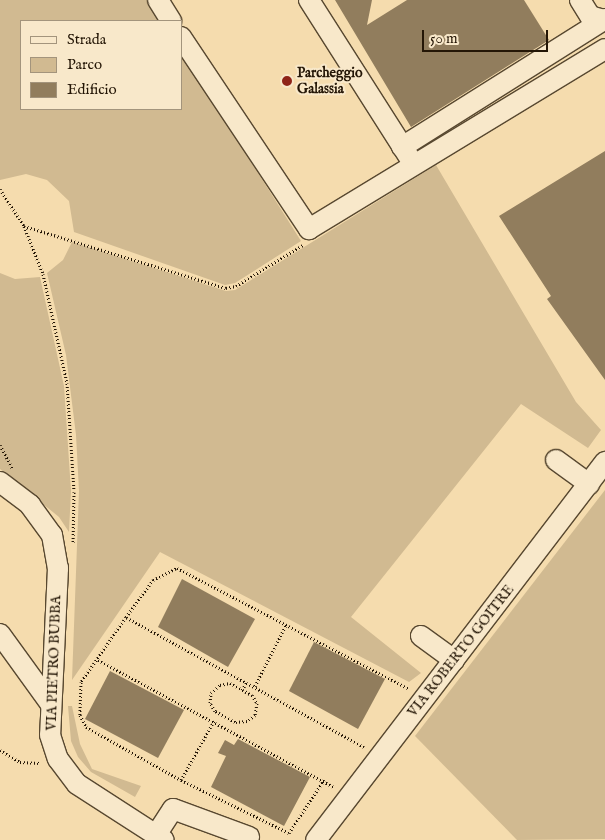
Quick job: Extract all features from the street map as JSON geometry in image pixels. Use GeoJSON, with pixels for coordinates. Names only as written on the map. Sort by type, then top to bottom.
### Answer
{"type":"FeatureCollection","features":[{"type":"Feature","properties":{"kind":"street"},"geometry":{"type":"LineString","coordinates":[[158,0],[171,20]]}},
{"type":"Feature","properties":{"kind":"street"},"geometry":{"type":"LineString","coordinates":[[309,0],[407,155]]}},
{"type":"Feature","properties":{"kind":"street"},"geometry":{"type":"LineString","coordinates":[[580,0],[590,16],[604,19]]}},
{"type":"Feature","properties":{"kind":"street"},"geometry":{"type":"LineString","coordinates":[[182,38],[309,229],[407,155],[604,19]]}},
{"type":"Feature","properties":{"kind":"street"},"geometry":{"type":"LineString","coordinates":[[407,155],[605,49]]}},
{"type":"Feature","properties":{"kind":"street"},"geometry":{"type":"LineString","coordinates":[[556,460],[589,484]]}},
{"type":"Feature","properties":{"kind":"street","name":"VIA ROBERTO GOITRE"},"geometry":{"type":"LineString","coordinates":[[316,840],[605,462]]}},
{"type":"Feature","properties":{"kind":"street","name":"VIA PIETRO BUBBA"},"geometry":{"type":"LineString","coordinates":[[0,482],[30,506],[52,535],[58,568],[50,703],[50,735],[65,772],[77,784],[160,838]]}},
{"type":"Feature","properties":{"kind":"street"},"geometry":{"type":"LineString","coordinates":[[0,634],[6,655],[50,703]]}},
{"type":"Feature","properties":{"kind":"street"},"geometry":{"type":"LineString","coordinates":[[421,636],[454,660]]}},
{"type":"Feature","properties":{"kind":"street"},"geometry":{"type":"LineString","coordinates":[[160,838],[174,810],[250,837]]}},
{"type":"Feature","properties":{"kind":"path"},"geometry":{"type":"LineString","coordinates":[[0,190],[24,226],[43,274],[67,383],[74,492],[73,546]]}},
{"type":"Feature","properties":{"kind":"path"},"geometry":{"type":"LineString","coordinates":[[324,780],[289,832],[181,780],[86,727],[80,715],[81,682],[153,580],[178,568],[426,697]]}},
{"type":"Feature","properties":{"kind":"path"},"geometry":{"type":"LineString","coordinates":[[126,617],[354,739],[379,758]]}},
{"type":"Feature","properties":{"kind":"path"},"geometry":{"type":"LineString","coordinates":[[255,686],[286,625]]}},
{"type":"Feature","properties":{"kind":"path"},"geometry":{"type":"LineString","coordinates":[[98,660],[324,780],[348,798]]}},
{"type":"Feature","properties":{"kind":"path"},"geometry":{"type":"LineString","coordinates":[[242,690],[246,682]]}},
{"type":"Feature","properties":{"kind":"path"},"geometry":{"type":"LineString","coordinates":[[230,683],[242,690],[257,703],[255,715],[246,720],[235,722],[226,717],[216,711],[210,703],[211,693],[220,685],[230,683]]}},
{"type":"Feature","properties":{"kind":"path"},"geometry":{"type":"LineString","coordinates":[[222,726],[226,717]]}},
{"type":"Feature","properties":{"kind":"path"},"geometry":{"type":"LineString","coordinates":[[181,780],[214,721]]}},
{"type":"Feature","properties":{"kind":"path"},"geometry":{"type":"LineString","coordinates":[[0,750],[20,762]]}},
{"type":"Feature","properties":{"kind":"green space"},"geometry":{"type":"Polygon","coordinates":[[[0,0],[149,0],[161,20],[20,20],[20,110],[182,110],[182,53],[301,241],[235,283],[225,285],[74,232],[69,201],[47,180],[26,174],[0,180],[0,0]]]}},
{"type":"Feature","properties":{"kind":"green space"},"geometry":{"type":"Polygon","coordinates":[[[436,165],[576,402],[601,430],[588,448],[521,404],[351,617],[421,673],[409,682],[160,552],[72,680],[79,491],[76,435],[66,355],[47,273],[63,260],[72,242],[226,291],[235,290],[436,165]]]}},
{"type":"Feature","properties":{"kind":"green space"},"geometry":{"type":"Polygon","coordinates":[[[0,273],[15,279],[40,277],[64,386],[71,491],[69,532],[59,517],[0,469],[0,273]]]}},
{"type":"Feature","properties":{"kind":"green space"},"geometry":{"type":"Polygon","coordinates":[[[605,490],[605,839],[517,840],[415,736],[605,490]]]}},
{"type":"Feature","properties":{"kind":"green space"},"geometry":{"type":"Polygon","coordinates":[[[68,706],[72,706],[80,744],[92,769],[141,786],[135,797],[91,772],[78,757],[71,741],[68,706]]]}},
{"type":"Feature","properties":{"kind":"building"},"geometry":{"type":"Polygon","coordinates":[[[335,0],[372,0],[367,25],[407,0],[524,0],[549,40],[411,127],[335,0]]]}},
{"type":"Feature","properties":{"kind":"building"},"geometry":{"type":"Polygon","coordinates":[[[605,151],[605,380],[547,299],[551,296],[499,216],[605,151]]]}},
{"type":"Feature","properties":{"kind":"building"},"geometry":{"type":"Polygon","coordinates":[[[182,579],[255,619],[228,667],[158,627],[182,579]]]}},
{"type":"Feature","properties":{"kind":"building"},"geometry":{"type":"Polygon","coordinates":[[[314,642],[385,679],[358,729],[289,691],[314,642]]]}},
{"type":"Feature","properties":{"kind":"building"},"geometry":{"type":"Polygon","coordinates":[[[110,671],[184,710],[158,758],[85,719],[110,671]]]}},
{"type":"Feature","properties":{"kind":"building"},"geometry":{"type":"Polygon","coordinates":[[[238,739],[310,777],[284,826],[211,787],[226,756],[218,753],[225,740],[234,745],[238,739]]]}},
{"type":"Feature","properties":{"kind":"place","name":"Parcheggio Galassia"},"geometry":{"type":"Point","coordinates":[287,81]}}]}
